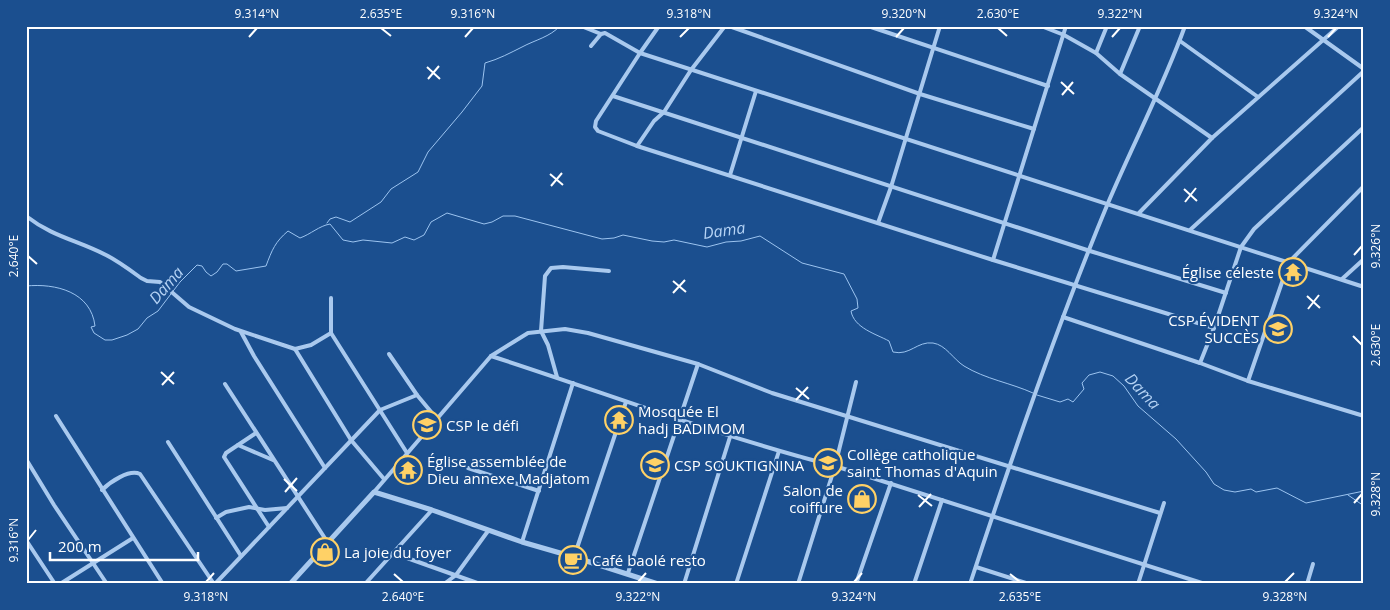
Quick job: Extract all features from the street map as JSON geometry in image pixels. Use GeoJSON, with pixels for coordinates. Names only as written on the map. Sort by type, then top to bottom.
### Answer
{"type":"FeatureCollection","features":[{"type":"Feature","properties":{"kind":"street"},"geometry":{"type":"LineString","coordinates":[[582,26],[601,34],[611,35],[640,53],[691,70],[1364,286]]}},
{"type":"Feature","properties":{"kind":"street"},"geometry":{"type":"LineString","coordinates":[[659,26],[596,121],[595,127],[598,131],[637,146],[730,176],[1075,286],[1214,328]]}},
{"type":"Feature","properties":{"kind":"street"},"geometry":{"type":"LineString","coordinates":[[637,146],[654,121],[664,112],[691,70],[725,26]]}},
{"type":"Feature","properties":{"kind":"street"},"geometry":{"type":"LineString","coordinates":[[729,26],[920,94],[1034,129]]}},
{"type":"Feature","properties":{"kind":"street"},"geometry":{"type":"LineString","coordinates":[[868,26],[1048,86]]}},
{"type":"Feature","properties":{"kind":"street"},"geometry":{"type":"LineString","coordinates":[[886,32],[888,26]]}},
{"type":"Feature","properties":{"kind":"street"},"geometry":{"type":"LineString","coordinates":[[878,223],[891,187],[940,26]]}},
{"type":"Feature","properties":{"kind":"street"},"geometry":{"type":"LineString","coordinates":[[1041,26],[1064,35],[1096,53],[1120,74],[1212,138]]}},
{"type":"Feature","properties":{"kind":"street"},"geometry":{"type":"LineString","coordinates":[[993,260],[1066,26]]}},
{"type":"Feature","properties":{"kind":"street"},"geometry":{"type":"LineString","coordinates":[[1096,53],[1106,26]]}},
{"type":"Feature","properties":{"kind":"street"},"geometry":{"type":"LineString","coordinates":[[1120,74],[1140,26]]}},
{"type":"Feature","properties":{"kind":"street"},"geometry":{"type":"LineString","coordinates":[[970,584],[1009,466],[1063,317],[1108,203],[1185,26]]}},
{"type":"Feature","properties":{"kind":"street"},"geometry":{"type":"LineString","coordinates":[[1190,230],[1364,70],[1304,26]]}},
{"type":"Feature","properties":{"kind":"street"},"geometry":{"type":"LineString","coordinates":[[1139,213],[1212,138],[1339,26]]}},
{"type":"Feature","properties":{"kind":"street"},"geometry":{"type":"LineString","coordinates":[[590,46],[601,34]]}},
{"type":"Feature","properties":{"kind":"street"},"geometry":{"type":"LineString","coordinates":[[1180,40],[1258,97]]}},
{"type":"Feature","properties":{"kind":"street"},"geometry":{"type":"LineString","coordinates":[[730,176],[756,91]]}},
{"type":"Feature","properties":{"kind":"street"},"geometry":{"type":"LineString","coordinates":[[613,96],[1090,251],[1226,293]]}},
{"type":"Feature","properties":{"kind":"street"},"geometry":{"type":"LineString","coordinates":[[1200,363],[1214,328],[1241,246],[1254,229],[1364,127]]}},
{"type":"Feature","properties":{"kind":"street"},"geometry":{"type":"LineString","coordinates":[[1248,381],[1289,262],[1364,186]]}},
{"type":"Feature","properties":{"kind":"street"},"geometry":{"type":"LineString","coordinates":[[26,216],[57,236],[105,254],[147,281],[160,282],[189,307],[240,331],[273,340],[295,349],[351,440],[384,479]]}},
{"type":"Feature","properties":{"kind":"street"},"geometry":{"type":"LineString","coordinates":[[1342,280],[1364,258]]}},
{"type":"Feature","properties":{"kind":"street"},"geometry":{"type":"LineString","coordinates":[[557,377],[548,346],[541,331],[545,276],[551,268],[562,267],[609,271]]}},
{"type":"Feature","properties":{"kind":"street"},"geometry":{"type":"LineString","coordinates":[[331,298],[331,333],[407,453]]}},
{"type":"Feature","properties":{"kind":"street"},"geometry":{"type":"LineString","coordinates":[[1063,317],[1248,381],[1364,416]]}},
{"type":"Feature","properties":{"kind":"street"},"geometry":{"type":"LineString","coordinates":[[290,584],[374,492],[491,356],[528,332],[565,329],[588,333],[698,364],[772,393],[1160,513]]}},
{"type":"Feature","properties":{"kind":"street"},"geometry":{"type":"LineString","coordinates":[[240,331],[325,468]]}},
{"type":"Feature","properties":{"kind":"street"},"geometry":{"type":"LineString","coordinates":[[295,349],[311,345],[331,333]]}},
{"type":"Feature","properties":{"kind":"street"},"geometry":{"type":"LineString","coordinates":[[389,354],[416,395],[437,419]]}},
{"type":"Feature","properties":{"kind":"street"},"geometry":{"type":"LineString","coordinates":[[491,356],[730,437],[835,466],[1206,584]]}},
{"type":"Feature","properties":{"kind":"street"},"geometry":{"type":"LineString","coordinates":[[628,573],[698,364]]}},
{"type":"Feature","properties":{"kind":"street"},"geometry":{"type":"LineString","coordinates":[[798,584],[835,466],[856,382]]}},
{"type":"Feature","properties":{"kind":"street"},"geometry":{"type":"LineString","coordinates":[[522,542],[540,491],[573,383]]}},
{"type":"Feature","properties":{"kind":"street"},"geometry":{"type":"LineString","coordinates":[[225,384],[328,543]]}},
{"type":"Feature","properties":{"kind":"street"},"geometry":{"type":"LineString","coordinates":[[102,490],[123,476],[134,473],[140,474],[215,584],[380,410],[416,395]]}},
{"type":"Feature","properties":{"kind":"street"},"geometry":{"type":"LineString","coordinates":[[574,557],[626,402]]}},
{"type":"Feature","properties":{"kind":"street"},"geometry":{"type":"LineString","coordinates":[[56,416],[163,584]]}},
{"type":"Feature","properties":{"kind":"street"},"geometry":{"type":"LineString","coordinates":[[256,434],[226,453],[224,457],[269,527]]}},
{"type":"Feature","properties":{"kind":"street"},"geometry":{"type":"LineString","coordinates":[[684,584],[730,437]]}},
{"type":"Feature","properties":{"kind":"street"},"geometry":{"type":"LineString","coordinates":[[168,442],[241,556]]}},
{"type":"Feature","properties":{"kind":"street"},"geometry":{"type":"LineString","coordinates":[[238,446],[273,460]]}},
{"type":"Feature","properties":{"kind":"street"},"geometry":{"type":"LineString","coordinates":[[736,584],[779,452]]}},
{"type":"Feature","properties":{"kind":"street"},"geometry":{"type":"LineString","coordinates":[[26,459],[54,505],[107,584]]}},
{"type":"Feature","properties":{"kind":"street"},"geometry":{"type":"LineString","coordinates":[[468,468],[540,491]]}},
{"type":"Feature","properties":{"kind":"street"},"geometry":{"type":"LineString","coordinates":[[856,584],[891,484]]}},
{"type":"Feature","properties":{"kind":"street"},"geometry":{"type":"LineString","coordinates":[[374,492],[432,510],[488,531],[628,573],[658,584]]}},
{"type":"Feature","properties":{"kind":"street"},"geometry":{"type":"LineString","coordinates":[[914,584],[942,500]]}},
{"type":"Feature","properties":{"kind":"street"},"geometry":{"type":"LineString","coordinates":[[1138,584],[1164,503]]}},
{"type":"Feature","properties":{"kind":"street"},"geometry":{"type":"LineString","coordinates":[[216,518],[226,512],[249,507],[266,510],[287,508]]}},
{"type":"Feature","properties":{"kind":"street"},"geometry":{"type":"LineString","coordinates":[[365,584],[432,510]]}},
{"type":"Feature","properties":{"kind":"street"},"geometry":{"type":"LineString","coordinates":[[444,584],[456,575],[488,531]]}},
{"type":"Feature","properties":{"kind":"street"},"geometry":{"type":"LineString","coordinates":[[60,584],[133,538]]}},
{"type":"Feature","properties":{"kind":"street"},"geometry":{"type":"LineString","coordinates":[[26,540],[55,584]]}},
{"type":"Feature","properties":{"kind":"street"},"geometry":{"type":"LineString","coordinates":[[393,553],[480,584]]}},
{"type":"Feature","properties":{"kind":"street"},"geometry":{"type":"LineString","coordinates":[[1307,584],[1313,564]]}},
{"type":"Feature","properties":{"kind":"street"},"geometry":{"type":"LineString","coordinates":[[976,567],[1029,584]]}},
{"type":"Feature","properties":{"kind":"waterway"},"geometry":{"type":"LineString","coordinates":[[327,223],[330,219],[336,217],[350,222],[381,202],[391,189],[418,172],[428,152],[482,86],[485,63],[547,36],[560,26]]}},
{"type":"Feature","properties":{"kind":"waterway","name":"Dama"},"geometry":{"type":"LineString","coordinates":[[26,286],[49,286],[70,292],[87,305],[92,314],[95,326],[91,327],[94,333],[105,340],[112,340],[138,329],[147,318],[158,311],[180,282],[197,265],[202,266],[211,276],[223,264],[227,264],[236,271],[266,266],[274,247],[288,231],[300,238],[322,226],[330,224],[343,240],[353,242],[363,240],[392,243],[405,237],[414,240],[424,235],[431,222],[447,213],[484,224],[503,216],[515,216],[602,239],[623,235],[652,241],[664,242],[674,240],[707,247],[760,236],[802,263],[844,274],[857,299],[858,308],[851,311],[856,322],[866,330],[889,341],[893,352],[904,352],[927,343],[938,344],[964,366],[989,378],[1033,393]]}},
{"type":"Feature","properties":{"kind":"waterway","name":"Dama"},"geometry":{"type":"LineString","coordinates":[[1037,395],[1060,402],[1068,399],[1073,402],[1084,389],[1082,383],[1089,375],[1100,372],[1113,376],[1124,386],[1138,406],[1176,439],[1206,472],[1214,484],[1224,490],[1235,492],[1251,489],[1256,492],[1277,488],[1306,503],[1364,491]]}},
{"type":"Feature","properties":{"kind":"waterway"},"geometry":{"type":"LineString","coordinates":[[1348,495],[1364,506]]}},
{"type":"Feature","properties":{"kind":"place","name":"Église céleste"},"geometry":{"type":"Point","coordinates":[1293,272]}},
{"type":"Feature","properties":{"kind":"place","name":"CSP ÉVIDENT SUCCÈS"},"geometry":{"type":"Point","coordinates":[1278,329]}},
{"type":"Feature","properties":{"kind":"place","name":"Mosquée El hadj BADIMOM"},"geometry":{"type":"Point","coordinates":[619,420]}},
{"type":"Feature","properties":{"kind":"place","name":"CSP le défi"},"geometry":{"type":"Point","coordinates":[427,425]}},
{"type":"Feature","properties":{"kind":"place","name":"Collège catholique saint Thomas d'Aquin"},"geometry":{"type":"Point","coordinates":[828,463]}},
{"type":"Feature","properties":{"kind":"place","name":"CSP SOUKTIGNINA"},"geometry":{"type":"Point","coordinates":[655,465]}},
{"type":"Feature","properties":{"kind":"place","name":"Église assemblée de Dieu annexe Madjatom"},"geometry":{"type":"Point","coordinates":[408,470]}},
{"type":"Feature","properties":{"kind":"place","name":"Salon de coiffure"},"geometry":{"type":"Point","coordinates":[862,499]}},
{"type":"Feature","properties":{"kind":"place","name":"La joie du foyer"},"geometry":{"type":"Point","coordinates":[325,552]}},
{"type":"Feature","properties":{"kind":"place","name":"Café baolé resto"},"geometry":{"type":"Point","coordinates":[573,560]}}]}
